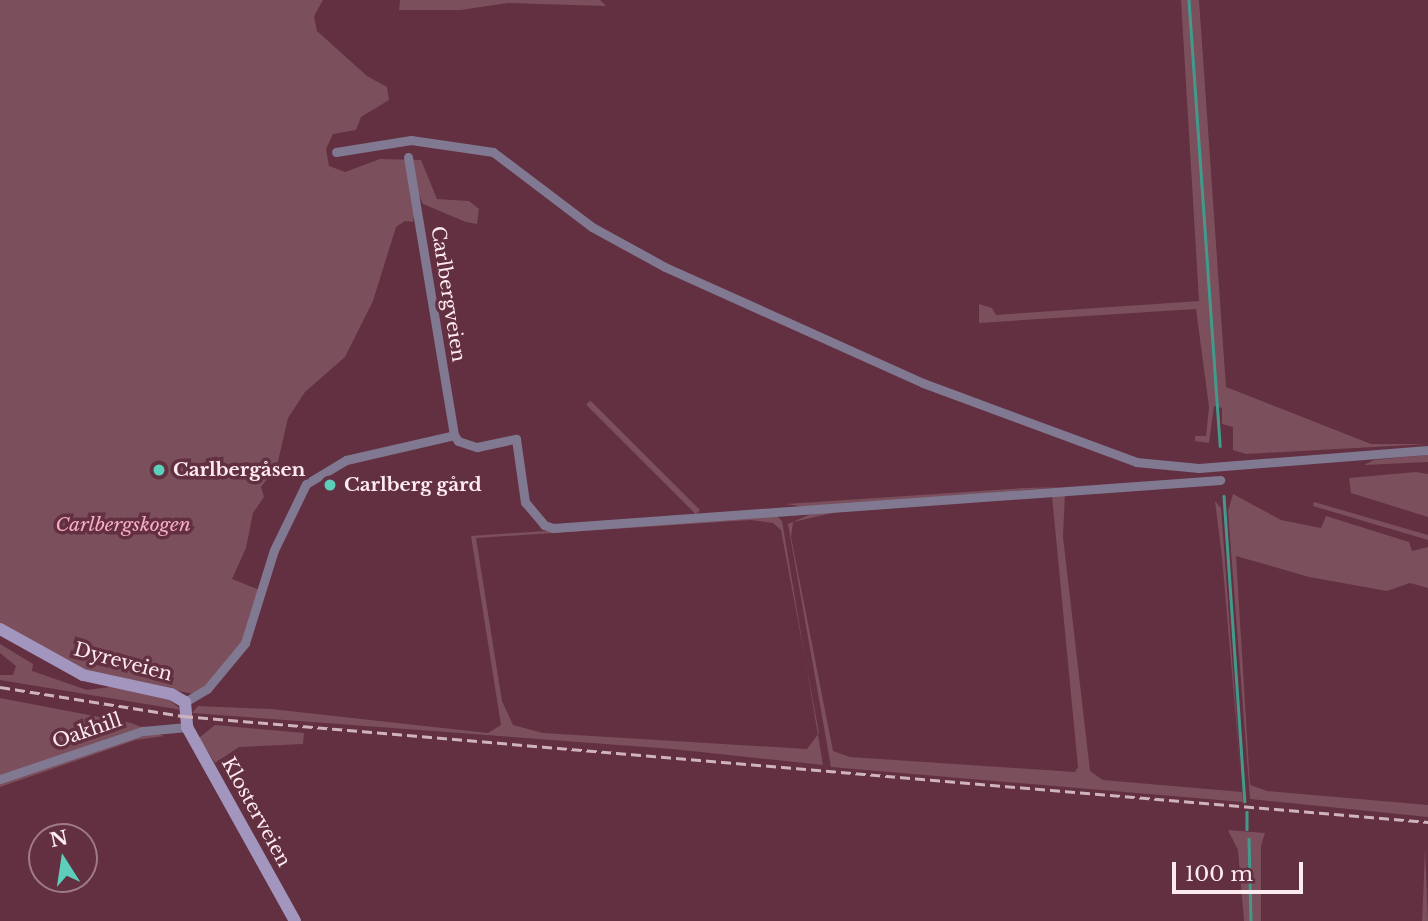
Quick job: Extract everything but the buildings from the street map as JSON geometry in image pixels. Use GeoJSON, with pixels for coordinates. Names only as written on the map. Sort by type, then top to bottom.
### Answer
{"type":"FeatureCollection","features":[{"type":"Feature","properties":{"kind":"main road","name":"Dyreveien"},"geometry":{"type":"LineString","coordinates":[[0,629],[83,675],[170,694],[185,702],[187,724]]}},
{"type":"Feature","properties":{"kind":"main road","name":"Klosterveien"},"geometry":{"type":"LineString","coordinates":[[187,724],[295,921]]}},
{"type":"Feature","properties":{"kind":"street"},"geometry":{"type":"LineString","coordinates":[[336,152],[411,140],[493,152],[592,227],[665,267],[923,383],[1136,462],[1199,468],[1428,450]]}},
{"type":"Feature","properties":{"kind":"street","name":"Carlbergveien"},"geometry":{"type":"LineString","coordinates":[[408,157],[454,435]]}},
{"type":"Feature","properties":{"kind":"street"},"geometry":{"type":"LineString","coordinates":[[185,702],[207,690],[245,643],[274,550],[306,484],[346,460],[454,435],[458,441],[477,447],[516,439],[525,502],[541,523],[553,528],[1220,480]]}},
{"type":"Feature","properties":{"kind":"street","name":"Oakhill"},"geometry":{"type":"LineString","coordinates":[[0,779],[143,730],[187,724]]}},
{"type":"Feature","properties":{"kind":"green space","name":"Carlbergskogen"},"geometry":{"type":"Polygon","coordinates":[[[0,0],[323,0],[314,16],[317,31],[367,76],[387,87],[389,100],[361,117],[356,130],[333,134],[326,149],[329,166],[345,172],[380,159],[421,160],[437,199],[469,201],[479,209],[477,224],[466,222],[423,204],[418,193],[413,222],[405,221],[396,227],[373,301],[345,357],[305,392],[288,418],[277,466],[261,487],[264,497],[253,513],[246,548],[232,579],[260,590],[245,639],[206,686],[193,694],[79,670],[0,624],[0,0]]]}},
{"type":"Feature","properties":{"kind":"green space"},"geometry":{"type":"Polygon","coordinates":[[[400,0],[600,0],[606,6],[508,3],[460,10],[399,10],[400,0]]]}},
{"type":"Feature","properties":{"kind":"green space"},"geometry":{"type":"Polygon","coordinates":[[[1181,0],[1199,0],[1226,387],[1371,444],[1428,444],[1246,454],[1233,450],[1233,427],[1222,424],[1222,408],[1214,406],[1209,443],[1195,441],[1195,436],[1206,436],[1209,407],[1196,309],[979,323],[979,304],[992,308],[996,315],[1199,301],[1181,0]]]}},
{"type":"Feature","properties":{"kind":"green space"},"geometry":{"type":"Polygon","coordinates":[[[590,400],[700,510],[696,514],[586,405],[590,400]]]}},
{"type":"Feature","properties":{"kind":"green space"},"geometry":{"type":"Polygon","coordinates":[[[1428,455],[1428,462],[1364,465],[1374,460],[1428,455]]]}},
{"type":"Feature","properties":{"kind":"green space"},"geometry":{"type":"Polygon","coordinates":[[[1416,472],[1428,474],[1428,517],[1351,493],[1349,478],[1416,472]]]}},
{"type":"Feature","properties":{"kind":"green space"},"geometry":{"type":"Polygon","coordinates":[[[1062,487],[805,507],[786,504],[1024,488],[1062,487]]]}},
{"type":"Feature","properties":{"kind":"green space"},"geometry":{"type":"Polygon","coordinates":[[[1065,493],[1063,537],[1090,771],[1103,780],[1242,792],[1243,802],[831,767],[788,524],[811,514],[1065,493]],[[1052,496],[837,512],[793,522],[791,537],[833,751],[850,757],[1075,772],[1078,767],[1052,496]]]}},
{"type":"Feature","properties":{"kind":"green space"},"geometry":{"type":"Polygon","coordinates":[[[1233,494],[1281,520],[1321,528],[1326,516],[1409,542],[1412,551],[1428,547],[1428,588],[1410,583],[1387,591],[1309,577],[1236,556],[1250,785],[1267,791],[1428,805],[1428,817],[1250,799],[1228,511],[1233,494]]]}},
{"type":"Feature","properties":{"kind":"green space"},"geometry":{"type":"Polygon","coordinates":[[[1215,501],[1221,508],[1241,778],[1222,557],[1215,501]]]}},
{"type":"Feature","properties":{"kind":"green space"},"geometry":{"type":"Polygon","coordinates":[[[1314,502],[1428,535],[1428,540],[1313,506],[1314,502]]]}},
{"type":"Feature","properties":{"kind":"green space"},"geometry":{"type":"Polygon","coordinates":[[[778,517],[782,521],[806,661],[781,530],[773,523],[751,520],[476,538],[502,701],[513,725],[543,733],[807,749],[818,734],[823,765],[672,749],[192,713],[198,706],[271,709],[488,733],[501,725],[471,536],[778,517]]]}},
{"type":"Feature","properties":{"kind":"green space"},"geometry":{"type":"Polygon","coordinates":[[[0,644],[33,664],[32,671],[87,690],[110,687],[165,697],[182,710],[0,680],[0,675],[13,675],[16,666],[0,653],[0,644]]]}},
{"type":"Feature","properties":{"kind":"green space"},"geometry":{"type":"Polygon","coordinates":[[[0,698],[131,723],[164,736],[136,740],[0,787],[0,698]]]}},
{"type":"Feature","properties":{"kind":"green space"},"geometry":{"type":"Polygon","coordinates":[[[215,725],[304,733],[303,744],[239,747],[215,763],[199,738],[215,725]]]}},
{"type":"Feature","properties":{"kind":"green space"},"geometry":{"type":"Polygon","coordinates":[[[1228,830],[1265,833],[1261,846],[1261,921],[1244,921],[1238,850],[1228,830]]]}},
{"type":"Feature","properties":{"kind":"green space"},"geometry":{"type":"Polygon","coordinates":[[[1425,848],[1428,921],[1422,921],[1423,900],[1425,848]]]}},
{"type":"Feature","properties":{"kind":"waterway"},"geometry":{"type":"LineString","coordinates":[[1189,0],[1220,446]]}},
{"type":"Feature","properties":{"kind":"waterway"},"geometry":{"type":"LineString","coordinates":[[1224,496],[1245,801]]}},
{"type":"Feature","properties":{"kind":"waterway"},"geometry":{"type":"LineString","coordinates":[[1247,812],[1247,829]]}},
{"type":"Feature","properties":{"kind":"waterway"},"geometry":{"type":"LineString","coordinates":[[1249,839],[1251,921]]}},
{"type":"Feature","properties":{"kind":"railway"},"geometry":{"type":"LineString","coordinates":[[0,687],[183,716],[1428,822]]}},
{"type":"Feature","properties":{"kind":"place","name":"Carlbergåsen"},"geometry":{"type":"Point","coordinates":[159,470]}},
{"type":"Feature","properties":{"kind":"place","name":"Carlberg gård"},"geometry":{"type":"Point","coordinates":[330,485]}}]}
